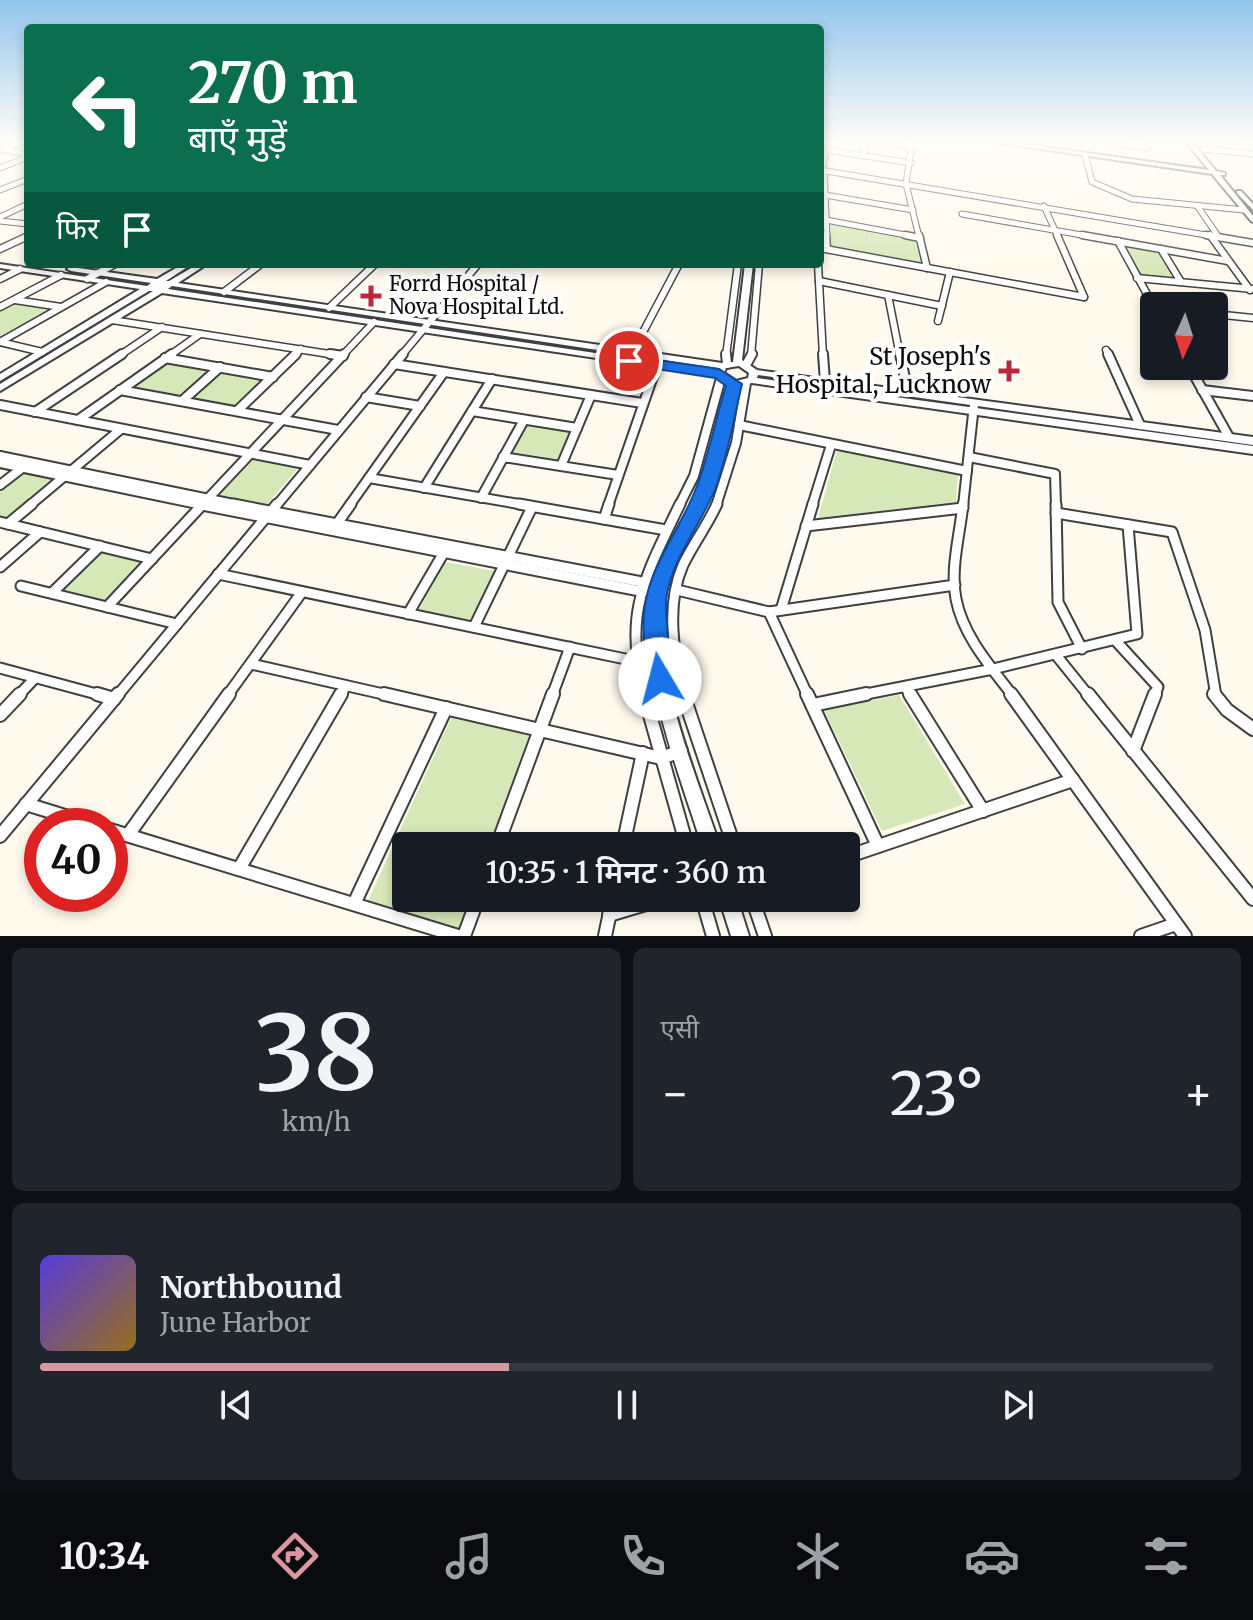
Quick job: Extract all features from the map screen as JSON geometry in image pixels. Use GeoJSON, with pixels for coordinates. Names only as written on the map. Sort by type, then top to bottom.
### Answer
{"type":"FeatureCollection","features":[{"type":"Feature","properties":{"kind":"street"},"geometry":{"type":"LineString","coordinates":[[906,186],[927,268]]}},
{"type":"Feature","properties":{"kind":"street"},"geometry":{"type":"LineString","coordinates":[[917,186],[1253,243]]}},
{"type":"Feature","properties":{"kind":"street"},"geometry":{"type":"LineString","coordinates":[[1100,186],[1132,199],[1244,210]]}},
{"type":"Feature","properties":{"kind":"street"},"geometry":{"type":"LineString","coordinates":[[1224,186],[1253,220]]}},
{"type":"Feature","properties":{"kind":"street"},"geometry":{"type":"LineString","coordinates":[[1233,186],[1253,208]]}},
{"type":"Feature","properties":{"kind":"street"},"geometry":{"type":"LineString","coordinates":[[824,187],[824,239]]}},
{"type":"Feature","properties":{"kind":"street"},"geometry":{"type":"LineString","coordinates":[[825,195],[913,210]]}},
{"type":"Feature","properties":{"kind":"street"},"geometry":{"type":"LineString","coordinates":[[0,219],[24,206]]}},
{"type":"Feature","properties":{"kind":"street"},"geometry":{"type":"LineString","coordinates":[[824,249],[1084,297],[1044,206]]}},
{"type":"Feature","properties":{"kind":"street"},"geometry":{"type":"LineString","coordinates":[[1197,206],[1228,261],[1252,291]]}},
{"type":"Feature","properties":{"kind":"street"},"geometry":{"type":"LineString","coordinates":[[962,214],[1228,261]]}},
{"type":"Feature","properties":{"kind":"street"},"geometry":{"type":"LineString","coordinates":[[0,219],[24,223]]}},
{"type":"Feature","properties":{"kind":"street"},"geometry":{"type":"LineString","coordinates":[[826,220],[920,238]]}},
{"type":"Feature","properties":{"kind":"street"},"geometry":{"type":"LineString","coordinates":[[0,249],[24,238]]}},
{"type":"Feature","properties":{"kind":"street"},"geometry":{"type":"LineString","coordinates":[[1118,241],[1145,292]]}},
{"type":"Feature","properties":{"kind":"street"},"geometry":{"type":"LineString","coordinates":[[1161,249],[1181,282]]}},
{"type":"Feature","properties":{"kind":"street"},"geometry":{"type":"LineString","coordinates":[[0,258],[24,266]]}},
{"type":"Feature","properties":{"kind":"street"},"geometry":{"type":"LineString","coordinates":[[0,266],[24,266]]}},
{"type":"Feature","properties":{"kind":"street"},"geometry":{"type":"LineString","coordinates":[[0,279],[24,266]]}},
{"type":"Feature","properties":{"kind":"street"},"geometry":{"type":"LineString","coordinates":[[32,268],[148,288],[170,284],[329,308],[657,365],[825,382],[974,406],[1253,441]]}},
{"type":"Feature","properties":{"kind":"street"},"geometry":{"type":"LineString","coordinates":[[66,268],[374,322],[632,353],[736,373],[974,406],[1253,450]]}},
{"type":"Feature","properties":{"kind":"street"},"geometry":{"type":"LineString","coordinates":[[87,279],[107,268]]}},
{"type":"Feature","properties":{"kind":"street"},"geometry":{"type":"LineString","coordinates":[[0,388],[112,320],[183,268]]}},
{"type":"Feature","properties":{"kind":"street"},"geometry":{"type":"LineString","coordinates":[[170,284],[196,268]]}},
{"type":"Feature","properties":{"kind":"street"},"geometry":{"type":"LineString","coordinates":[[224,292],[256,268]]}},
{"type":"Feature","properties":{"kind":"street"},"geometry":{"type":"LineString","coordinates":[[329,308],[371,268]]}},
{"type":"Feature","properties":{"kind":"street"},"geometry":{"type":"LineString","coordinates":[[0,836],[475,268]]}},
{"type":"Feature","properties":{"kind":"street"},"geometry":{"type":"LineString","coordinates":[[632,353],[677,268]]}},
{"type":"Feature","properties":{"kind":"street"},"geometry":{"type":"LineString","coordinates":[[729,832],[675,666],[673,620],[677,590],[687,557],[718,502],[739,425],[736,373],[726,352],[737,268]]}},
{"type":"Feature","properties":{"kind":"street"},"geometry":{"type":"LineString","coordinates":[[707,832],[660,679],[654,632],[656,595],[663,571],[706,486],[736,373],[749,268]]}},
{"type":"Feature","properties":{"kind":"street"},"geometry":{"type":"LineString","coordinates":[[683,832],[635,661],[635,622],[641,586],[694,476],[736,373],[751,360],[759,268]]}},
{"type":"Feature","properties":{"kind":"street"},"geometry":{"type":"LineString","coordinates":[[818,268],[825,382]]}},
{"type":"Feature","properties":{"kind":"street"},"geometry":{"type":"LineString","coordinates":[[938,321],[950,272]]}},
{"type":"Feature","properties":{"kind":"street"},"geometry":{"type":"LineString","coordinates":[[0,307],[61,275]]}},
{"type":"Feature","properties":{"kind":"street"},"geometry":{"type":"LineString","coordinates":[[1137,278],[1252,291]]}},
{"type":"Feature","properties":{"kind":"street"},"geometry":{"type":"LineString","coordinates":[[819,281],[942,306]]}},
{"type":"Feature","properties":{"kind":"street"},"geometry":{"type":"LineString","coordinates":[[0,342],[106,282]]}},
{"type":"Feature","properties":{"kind":"street"},"geometry":{"type":"LineString","coordinates":[[0,378],[148,288]]}},
{"type":"Feature","properties":{"kind":"street"},"geometry":{"type":"LineString","coordinates":[[888,295],[908,393]]}},
{"type":"Feature","properties":{"kind":"street"},"geometry":{"type":"LineString","coordinates":[[15,300],[61,307]]}},
{"type":"Feature","properties":{"kind":"street"},"geometry":{"type":"LineString","coordinates":[[1228,315],[1253,318]]}},
{"type":"Feature","properties":{"kind":"street"},"geometry":{"type":"LineString","coordinates":[[112,320],[343,356]]}},
{"type":"Feature","properties":{"kind":"street"},"geometry":{"type":"LineString","coordinates":[[107,607],[374,322]]}},
{"type":"Feature","properties":{"kind":"street"},"geometry":{"type":"LineString","coordinates":[[35,412],[162,327]]}},
{"type":"Feature","properties":{"kind":"street"},"geometry":{"type":"LineString","coordinates":[[78,420],[201,333]]}},
{"type":"Feature","properties":{"kind":"street"},"geometry":{"type":"LineString","coordinates":[[0,342],[42,352]]}},
{"type":"Feature","properties":{"kind":"street"},"geometry":{"type":"LineString","coordinates":[[237,411],[301,349]]}},
{"type":"Feature","properties":{"kind":"street"},"geometry":{"type":"LineString","coordinates":[[1106,350],[1140,425]]}},
{"type":"Feature","properties":{"kind":"street"},"geometry":{"type":"LineString","coordinates":[[165,358],[273,377]]}},
{"type":"Feature","properties":{"kind":"street"},"geometry":{"type":"LineString","coordinates":[[394,364],[642,403]]}},
{"type":"Feature","properties":{"kind":"street"},"geometry":{"type":"LineString","coordinates":[[604,519],[657,365]]}},
{"type":"Feature","properties":{"kind":"street"},"geometry":{"type":"LineString","coordinates":[[182,401],[220,367]]}},
{"type":"Feature","properties":{"kind":"street"},"geometry":{"type":"LineString","coordinates":[[336,525],[444,372]]}},
{"type":"Feature","properties":{"kind":"street"},"geometry":{"type":"LineString","coordinates":[[424,488],[492,379]]}},
{"type":"Feature","properties":{"kind":"street"},"geometry":{"type":"LineString","coordinates":[[1197,380],[1229,437]]}},
{"type":"Feature","properties":{"kind":"street"},"geometry":{"type":"LineString","coordinates":[[120,390],[338,430]]}},
{"type":"Feature","properties":{"kind":"street"},"geometry":{"type":"LineString","coordinates":[[1202,390],[1253,396]]}},
{"type":"Feature","properties":{"kind":"street"},"geometry":{"type":"LineString","coordinates":[[561,466],[591,395]]}},
{"type":"Feature","properties":{"kind":"street"},"geometry":{"type":"LineString","coordinates":[[366,397],[420,406]]}},
{"type":"Feature","properties":{"kind":"street"},"geometry":{"type":"LineString","coordinates":[[0,405],[310,465]]}},
{"type":"Feature","properties":{"kind":"street"},"geometry":{"type":"LineString","coordinates":[[974,406],[956,599],[972,640],[1180,930],[1141,936]]}},
{"type":"Feature","properties":{"kind":"street"},"geometry":{"type":"LineString","coordinates":[[472,411],[577,428]]}},
{"type":"Feature","properties":{"kind":"street"},"geometry":{"type":"LineString","coordinates":[[481,498],[524,420]]}},
{"type":"Feature","properties":{"kind":"street"},"geometry":{"type":"LineString","coordinates":[[739,425],[967,471]]}},
{"type":"Feature","properties":{"kind":"street"},"geometry":{"type":"LineString","coordinates":[[4,523],[121,429]]}},
{"type":"Feature","properties":{"kind":"street"},"geometry":{"type":"LineString","coordinates":[[831,445],[775,611],[813,705],[878,846]]}},
{"type":"Feature","properties":{"kind":"street"},"geometry":{"type":"LineString","coordinates":[[0,456],[67,474],[443,554],[508,562]]}},
{"type":"Feature","properties":{"kind":"street"},"geometry":{"type":"LineString","coordinates":[[503,457],[618,475]]}},
{"type":"Feature","properties":{"kind":"street"},"geometry":{"type":"LineString","coordinates":[[969,457],[1055,474],[1058,602],[1082,649]]}},
{"type":"Feature","properties":{"kind":"street"},"geometry":{"type":"LineString","coordinates":[[0,463],[67,474]]}},
{"type":"Feature","properties":{"kind":"street"},"geometry":{"type":"LineString","coordinates":[[0,485],[22,468]]}},
{"type":"Feature","properties":{"kind":"street"},"geometry":{"type":"LineString","coordinates":[[369,478],[666,530]]}},
{"type":"Feature","properties":{"kind":"street"},"geometry":{"type":"LineString","coordinates":[[474,627],[532,507]]}},
{"type":"Feature","properties":{"kind":"street"},"geometry":{"type":"LineString","coordinates":[[806,526],[963,508]]}},
{"type":"Feature","properties":{"kind":"street"},"geometry":{"type":"LineString","coordinates":[[1056,513],[1172,532],[1205,630],[1214,694],[1227,710],[1253,729]]}},
{"type":"Feature","properties":{"kind":"street"},"geometry":{"type":"LineString","coordinates":[[267,516],[336,525],[508,562],[641,586],[675,603]]}},
{"type":"Feature","properties":{"kind":"street"},"geometry":{"type":"LineString","coordinates":[[4,523],[152,559]]}},
{"type":"Feature","properties":{"kind":"street"},"geometry":{"type":"LineString","coordinates":[[813,705],[993,669],[1137,634],[1128,525]]}},
{"type":"Feature","properties":{"kind":"street"},"geometry":{"type":"LineString","coordinates":[[0,567],[40,532]]}},
{"type":"Feature","properties":{"kind":"street"},"geometry":{"type":"LineString","coordinates":[[52,593],[100,546]]}},
{"type":"Feature","properties":{"kind":"street"},"geometry":{"type":"LineString","coordinates":[[408,614],[443,554]]}},
{"type":"Feature","properties":{"kind":"street"},"geometry":{"type":"LineString","coordinates":[[218,574],[635,661]]}},
{"type":"Feature","properties":{"kind":"street"},"geometry":{"type":"LineString","coordinates":[[677,590],[775,611],[955,585]]}},
{"type":"Feature","properties":{"kind":"street"},"geometry":{"type":"LineString","coordinates":[[21,586],[177,624]]}},
{"type":"Feature","properties":{"kind":"street"},"geometry":{"type":"LineString","coordinates":[[302,592],[128,835],[458,936]]}},
{"type":"Feature","properties":{"kind":"street"},"geometry":{"type":"LineString","coordinates":[[1115,640],[1158,687],[1133,751]]}},
{"type":"Feature","properties":{"kind":"street"},"geometry":{"type":"LineString","coordinates":[[502,832],[570,647]]}},
{"type":"Feature","properties":{"kind":"street"},"geometry":{"type":"LineString","coordinates":[[1056,655],[1253,899]]}},
{"type":"Feature","properties":{"kind":"street"},"geometry":{"type":"LineString","coordinates":[[251,664],[661,758],[682,751]]}},
{"type":"Feature","properties":{"kind":"street"},"geometry":{"type":"LineString","coordinates":[[0,668],[114,699]]}},
{"type":"Feature","properties":{"kind":"street"},"geometry":{"type":"LineString","coordinates":[[0,715],[35,678]]}},
{"type":"Feature","properties":{"kind":"street"},"geometry":{"type":"LineString","coordinates":[[239,869],[346,686]]}},
{"type":"Feature","properties":{"kind":"street"},"geometry":{"type":"LineString","coordinates":[[905,687],[983,811]]}},
{"type":"Feature","properties":{"kind":"street"},"geometry":{"type":"LineString","coordinates":[[354,904],[446,708]]}},
{"type":"Feature","properties":{"kind":"street"},"geometry":{"type":"LineString","coordinates":[[626,832],[643,753]]}},
{"type":"Feature","properties":{"kind":"street"},"geometry":{"type":"LineString","coordinates":[[860,852],[1073,780]]}},
{"type":"Feature","properties":{"kind":"street"},"geometry":{"type":"LineString","coordinates":[[26,804],[39,808]]}},
{"type":"Feature","properties":{"kind":"street"},"geometry":{"type":"LineString","coordinates":[[464,936],[473,912]]}},
{"type":"Feature","properties":{"kind":"street"},"geometry":{"type":"LineString","coordinates":[[605,936],[610,912]]}},
{"type":"Feature","properties":{"kind":"street"},"geometry":{"type":"LineString","coordinates":[[609,915],[619,912]]}},
{"type":"Feature","properties":{"kind":"street"},"geometry":{"type":"LineString","coordinates":[[706,912],[713,936]]}},
{"type":"Feature","properties":{"kind":"street"},"geometry":{"type":"LineString","coordinates":[[732,912],[740,936]]}},
{"type":"Feature","properties":{"kind":"street"},"geometry":{"type":"LineString","coordinates":[[757,912],[765,936]]}},
{"type":"Feature","properties":{"kind":"green space"},"geometry":{"type":"Polygon","coordinates":[[[831,223],[915,239],[921,265],[831,248],[831,223]]]}},
{"type":"Feature","properties":{"kind":"green space"},"geometry":{"type":"Polygon","coordinates":[[[1123,244],[1158,250],[1177,280],[1140,276],[1123,244]]]}},
{"type":"Feature","properties":{"kind":"green space"},"geometry":{"type":"Polygon","coordinates":[[[15,302],[56,308],[0,338],[0,310],[15,302]]]}},
{"type":"Feature","properties":{"kind":"green space"},"geometry":{"type":"Polygon","coordinates":[[[167,361],[214,369],[182,398],[128,388],[167,361]]]}},
{"type":"Feature","properties":{"kind":"green space"},"geometry":{"type":"Polygon","coordinates":[[[222,370],[267,378],[237,407],[190,398],[222,370]]]}},
{"type":"Feature","properties":{"kind":"green space"},"geometry":{"type":"Polygon","coordinates":[[[527,423],[571,430],[557,462],[511,454],[527,423]]]}},
{"type":"Feature","properties":{"kind":"green space"},"geometry":{"type":"Polygon","coordinates":[[[837,450],[958,474],[956,502],[818,518],[837,450]]]}},
{"type":"Feature","properties":{"kind":"green space"},"geometry":{"type":"Polygon","coordinates":[[[253,459],[299,467],[265,507],[217,497],[253,459]]]}},
{"type":"Feature","properties":{"kind":"green space"},"geometry":{"type":"Polygon","coordinates":[[[22,473],[52,480],[5,519],[0,518],[0,490],[22,473]]]}},
{"type":"Feature","properties":{"kind":"green space"},"geometry":{"type":"Polygon","coordinates":[[[100,552],[142,562],[104,602],[60,591],[100,552]]]}},
{"type":"Feature","properties":{"kind":"green space"},"geometry":{"type":"Polygon","coordinates":[[[445,562],[494,571],[471,621],[419,610],[445,562]]]}},
{"type":"Feature","properties":{"kind":"green space"},"geometry":{"type":"Polygon","coordinates":[[[899,695],[965,804],[882,831],[824,710],[899,695]]]}},
{"type":"Feature","properties":{"kind":"green space"},"geometry":{"type":"Polygon","coordinates":[[[452,716],[529,735],[494,832],[399,832],[452,716]]]}},
{"type":"Feature","properties":{"kind":"green space"},"geometry":{"type":"Polygon","coordinates":[[[392,848],[392,908],[368,901],[392,848]]]}},
{"type":"Feature","properties":{"kind":"green space"},"geometry":{"type":"Polygon","coordinates":[[[405,912],[466,912],[460,928],[405,912]]]}},
{"type":"Feature","properties":{"kind":"place","name":"Forrd Hospital / Nova Hospital Ltd."},"geometry":{"type":"Point","coordinates":[371,296]}},
{"type":"Feature","properties":{"kind":"place","name":"St Joseph's Hospital, Lucknow"},"geometry":{"type":"Point","coordinates":[1009,371]}},
{"type":"Feature","properties":{"kind":"route"},"geometry":{"type":"LineString","coordinates":[[629,361],[719,374],[734,384],[706,486],[663,571],[656,595],[654,632],[660,679]]}}]}
